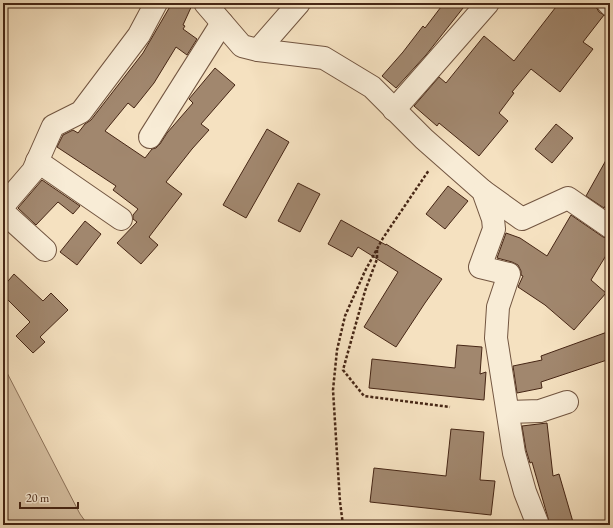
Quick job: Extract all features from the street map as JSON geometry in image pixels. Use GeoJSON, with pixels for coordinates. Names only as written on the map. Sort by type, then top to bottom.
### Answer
{"type":"FeatureCollection","features":[{"type":"Feature","properties":{"kind":"street"},"geometry":{"type":"LineString","coordinates":[[3,206],[33,172],[53,126],[81,112],[138,35],[156,3]]}},
{"type":"Feature","properties":{"kind":"street"},"geometry":{"type":"LineString","coordinates":[[205,3],[242,46],[258,50],[324,58],[372,87],[424,139],[484,191],[522,219],[568,198],[610,227]]}},
{"type":"Feature","properties":{"kind":"street"},"geometry":{"type":"LineString","coordinates":[[258,50],[299,3]]}},
{"type":"Feature","properties":{"kind":"street"},"geometry":{"type":"LineString","coordinates":[[394,110],[488,3]]}},
{"type":"Feature","properties":{"kind":"street"},"geometry":{"type":"LineString","coordinates":[[150,137],[222,23]]}},
{"type":"Feature","properties":{"kind":"street"},"geometry":{"type":"LineString","coordinates":[[37,161],[121,218]]}},
{"type":"Feature","properties":{"kind":"street"},"geometry":{"type":"LineString","coordinates":[[484,191],[493,219],[494,229],[480,267],[509,274],[498,307],[496,338],[514,453],[525,492],[538,525]]}},
{"type":"Feature","properties":{"kind":"street"},"geometry":{"type":"LineString","coordinates":[[3,212],[45,250]]}},
{"type":"Feature","properties":{"kind":"street"},"geometry":{"type":"LineString","coordinates":[[508,412],[540,411],[567,402]]}},
{"type":"Feature","properties":{"kind":"path"},"geometry":{"type":"LineString","coordinates":[[343,525],[340,502],[333,390],[337,350],[345,316],[376,249],[431,168],[424,139]]}},
{"type":"Feature","properties":{"kind":"path"},"geometry":{"type":"LineString","coordinates":[[376,249],[377,259],[365,291],[343,370],[364,396],[450,407]]}},
{"type":"Feature","properties":{"kind":"shaded area"},"geometry":{"type":"Polygon","coordinates":[[[3,365],[80,514],[88,525],[3,525],[3,365]]]}},
{"type":"Feature","properties":{"kind":"building"},"geometry":{"type":"Polygon","coordinates":[[[172,3],[193,3],[183,25],[185,26],[183,29],[197,39],[187,55],[176,47],[154,83],[134,108],[128,103],[105,131],[145,158],[152,149],[156,148],[160,144],[167,133],[193,103],[189,99],[215,68],[235,85],[201,124],[209,130],[166,182],[182,194],[149,237],[158,245],[141,264],[117,243],[137,222],[133,219],[133,215],[138,209],[113,190],[116,186],[57,147],[63,135],[73,130],[78,133],[85,124],[91,120],[143,53],[172,3]]]}},
{"type":"Feature","properties":{"kind":"building"},"geometry":{"type":"Polygon","coordinates":[[[444,3],[467,3],[426,55],[396,88],[382,76],[423,26],[425,28],[444,3]]]}},
{"type":"Feature","properties":{"kind":"building"},"geometry":{"type":"Polygon","coordinates":[[[559,3],[596,3],[596,7],[599,12],[604,15],[583,42],[593,49],[560,92],[531,69],[512,92],[514,93],[499,113],[508,121],[479,156],[439,123],[437,126],[414,106],[439,77],[446,83],[484,36],[514,61],[559,3]]]}},
{"type":"Feature","properties":{"kind":"building"},"geometry":{"type":"Polygon","coordinates":[[[556,124],[573,138],[552,163],[535,149],[556,124]]]}},
{"type":"Feature","properties":{"kind":"building"},"geometry":{"type":"Polygon","coordinates":[[[267,129],[289,142],[246,218],[223,205],[267,129]]]}},
{"type":"Feature","properties":{"kind":"building"},"geometry":{"type":"Polygon","coordinates":[[[610,153],[610,198],[604,208],[586,196],[610,153]]]}},
{"type":"Feature","properties":{"kind":"building"},"geometry":{"type":"Polygon","coordinates":[[[42,180],[80,206],[73,214],[58,202],[36,225],[18,208],[42,180]]]}},
{"type":"Feature","properties":{"kind":"building"},"geometry":{"type":"Polygon","coordinates":[[[298,183],[320,194],[300,232],[278,221],[298,183]]]}},
{"type":"Feature","properties":{"kind":"building"},"geometry":{"type":"Polygon","coordinates":[[[448,186],[468,201],[445,229],[426,214],[448,186]]]}},
{"type":"Feature","properties":{"kind":"building"},"geometry":{"type":"Polygon","coordinates":[[[571,215],[603,237],[610,239],[610,249],[591,280],[606,293],[574,330],[545,305],[518,287],[523,276],[521,275],[518,265],[497,258],[506,233],[520,238],[547,256],[571,215]]]}},
{"type":"Feature","properties":{"kind":"building"},"geometry":{"type":"Polygon","coordinates":[[[341,220],[386,244],[442,279],[396,347],[364,327],[398,272],[358,247],[352,257],[328,244],[341,220]]]}},
{"type":"Feature","properties":{"kind":"building"},"geometry":{"type":"Polygon","coordinates":[[[85,221],[101,234],[77,265],[60,252],[85,221]]]}},
{"type":"Feature","properties":{"kind":"building"},"geometry":{"type":"Polygon","coordinates":[[[14,274],[43,301],[51,293],[68,310],[40,337],[45,342],[33,353],[16,336],[30,322],[3,295],[3,287],[14,274]]]}},
{"type":"Feature","properties":{"kind":"building"},"geometry":{"type":"Polygon","coordinates":[[[610,331],[610,359],[541,382],[542,388],[517,393],[513,366],[542,360],[541,356],[610,331]]]}},
{"type":"Feature","properties":{"kind":"building"},"geometry":{"type":"Polygon","coordinates":[[[457,345],[482,347],[480,374],[486,372],[484,400],[369,388],[372,359],[455,368],[457,345]]]}},
{"type":"Feature","properties":{"kind":"building"},"geometry":{"type":"Polygon","coordinates":[[[547,423],[553,476],[559,474],[573,522],[563,525],[550,525],[532,462],[530,463],[526,450],[522,426],[547,423]]]}},
{"type":"Feature","properties":{"kind":"building"},"geometry":{"type":"Polygon","coordinates":[[[451,429],[484,432],[480,480],[495,481],[491,515],[370,502],[374,468],[446,476],[451,429]]]}}]}
